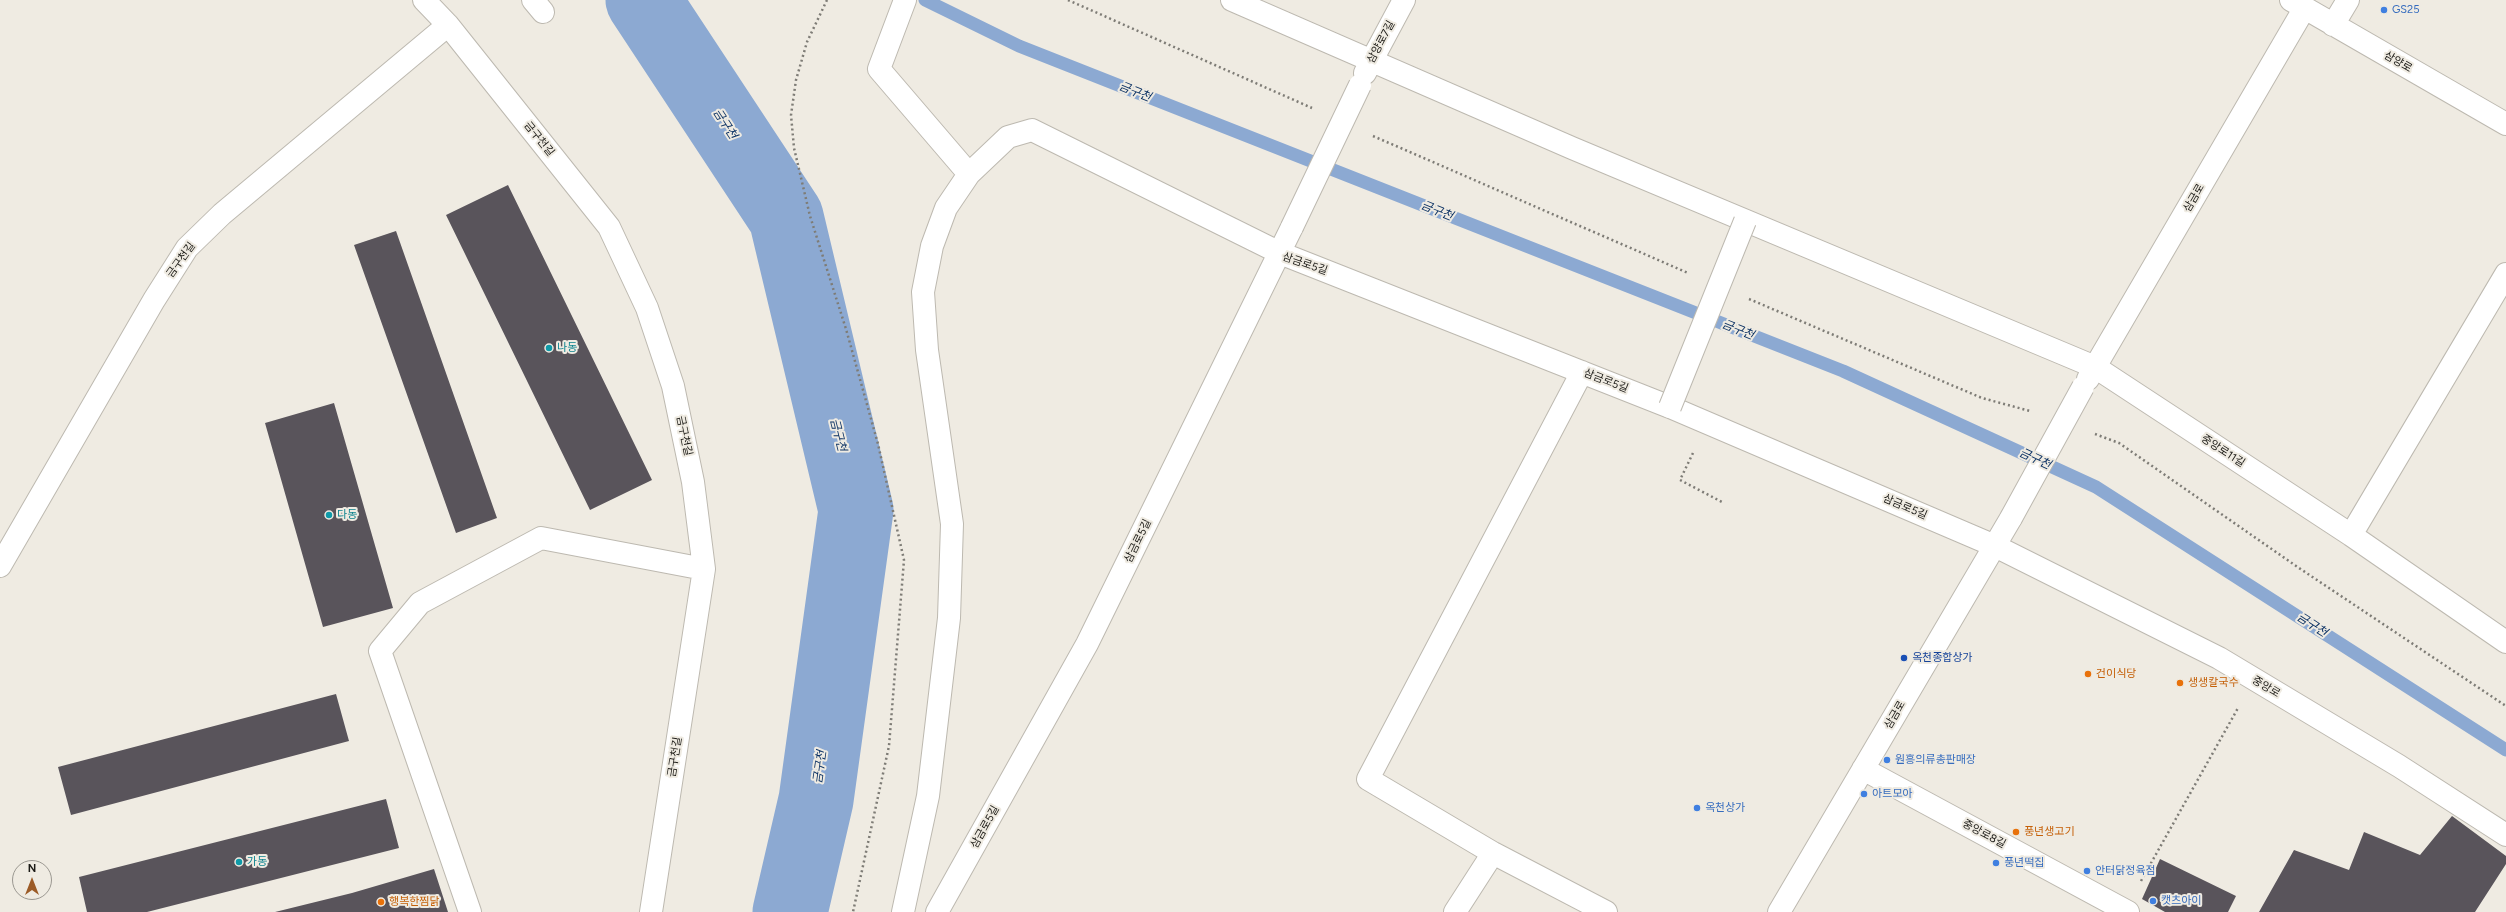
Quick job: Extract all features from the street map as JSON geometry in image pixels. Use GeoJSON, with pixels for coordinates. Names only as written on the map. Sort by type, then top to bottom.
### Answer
{"type":"FeatureCollection","features":[{"type":"Feature","properties":{"kind":"street","name":"금구천길"},"geometry":{"type":"LineString","coordinates":[[424,0],[448,26],[609,227],[647,308],[675,394],[693,482],[704,569],[650,912]]}},
{"type":"Feature","properties":{"kind":"street"},"geometry":{"type":"LineString","coordinates":[[905,0],[879,69],[969,174]]}},
{"type":"Feature","properties":{"kind":"street","name":"중앙로11길"},"geometry":{"type":"LineString","coordinates":[[1232,0],[1745,221],[2095,367],[2351,535],[2506,642]]}},
{"type":"Feature","properties":{"kind":"street","name":"삼양로7길"},"geometry":{"type":"LineString","coordinates":[[1280,253],[1371,60],[1404,0]]}},
{"type":"Feature","properties":{"kind":"street"},"geometry":{"type":"LineString","coordinates":[[2333,25],[2348,0]]}},
{"type":"Feature","properties":{"kind":"street","name":"삼양로"},"geometry":{"type":"LineString","coordinates":[[2298,4],[2506,124]]}},
{"type":"Feature","properties":{"kind":"street","name":"삼금로"},"geometry":{"type":"LineString","coordinates":[[1779,912],[2011,518],[2298,4]]}},
{"type":"Feature","properties":{"kind":"street","name":"금구천길"},"geometry":{"type":"LineString","coordinates":[[0,566],[154,300],[187,248],[222,214],[448,26]]}},
{"type":"Feature","properties":{"kind":"street"},"geometry":{"type":"LineString","coordinates":[[903,912],[928,796],[949,618],[952,524],[927,350],[923,292],[932,246],[946,208],[969,174],[1008,138],[1032,130],[1280,253]]}},
{"type":"Feature","properties":{"kind":"street"},"geometry":{"type":"LineString","coordinates":[[1670,407],[1745,221]]}},
{"type":"Feature","properties":{"kind":"street","name":"삼금로5길"},"geometry":{"type":"LineString","coordinates":[[937,912],[1087,644],[1280,253],[1670,407],[1994,546]]}},
{"type":"Feature","properties":{"kind":"street"},"geometry":{"type":"LineString","coordinates":[[2351,535],[2506,274]]}},
{"type":"Feature","properties":{"kind":"street"},"geometry":{"type":"LineString","coordinates":[[1582,372],[1368,780],[1493,852],[1606,912]]}},
{"type":"Feature","properties":{"kind":"street"},"geometry":{"type":"LineString","coordinates":[[470,912],[380,651],[420,603],[541,538],[704,569]]}},
{"type":"Feature","properties":{"kind":"street","name":"중앙로"},"geometry":{"type":"LineString","coordinates":[[1994,546],[2219,658],[2399,766],[2506,835]]}},
{"type":"Feature","properties":{"kind":"street","name":"중앙로8길"},"geometry":{"type":"LineString","coordinates":[[1863,769],[2127,911]]}},
{"type":"Feature","properties":{"kind":"street"},"geometry":{"type":"LineString","coordinates":[[1455,912],[1493,852]]}},
{"type":"Feature","properties":{"kind":"path"},"geometry":{"type":"LineString","coordinates":[[827,0],[807,42],[796,80],[791,115],[794,148],[810,216],[846,329],[878,444],[904,560],[889,746],[853,912]]}},
{"type":"Feature","properties":{"kind":"path"},"geometry":{"type":"LineString","coordinates":[[1068,0],[1314,110]]}},
{"type":"Feature","properties":{"kind":"path"},"geometry":{"type":"LineString","coordinates":[[1372,136],[1693,275]]}},
{"type":"Feature","properties":{"kind":"path"},"geometry":{"type":"LineString","coordinates":[[1744,297],[1982,398],[2034,412]]}},
{"type":"Feature","properties":{"kind":"path"},"geometry":{"type":"LineString","coordinates":[[1707,423],[1680,480],[1722,502]]}},
{"type":"Feature","properties":{"kind":"path"},"geometry":{"type":"LineString","coordinates":[[2091,432],[2119,443],[2299,568],[2506,706]]}},
{"type":"Feature","properties":{"kind":"path"},"geometry":{"type":"LineString","coordinates":[[2127,911],[2254,679]]}},
{"type":"Feature","properties":{"kind":"building","name":"나동"},"geometry":{"type":"Polygon","coordinates":[[[508,185],[652,480],[590,510],[446,215],[508,185]]]}},
{"type":"Feature","properties":{"kind":"building"},"geometry":{"type":"Polygon","coordinates":[[[396,231],[497,518],[456,533],[354,245],[396,231]]]}},
{"type":"Feature","properties":{"kind":"building","name":"다동"},"geometry":{"type":"Polygon","coordinates":[[[334,403],[393,608],[323,627],[265,423],[334,403]]]}},
{"type":"Feature","properties":{"kind":"building"},"geometry":{"type":"Polygon","coordinates":[[[336,694],[349,741],[71,815],[58,767],[336,694]]]}},
{"type":"Feature","properties":{"kind":"building","name":"가동"},"geometry":{"type":"Polygon","coordinates":[[[386,799],[399,848],[147,912],[87,912],[79,877],[386,799]]]}},
{"type":"Feature","properties":{"kind":"building"},"geometry":{"type":"Polygon","coordinates":[[[2452,816],[2506,856],[2506,864],[2475,912],[2259,912],[2294,850],[2349,870],[2364,832],[2420,855],[2452,816]]]}},
{"type":"Feature","properties":{"kind":"building"},"geometry":{"type":"Polygon","coordinates":[[[2160,859],[2236,896],[2228,912],[2165,912],[2142,899],[2160,859]]]}},
{"type":"Feature","properties":{"kind":"building"},"geometry":{"type":"Polygon","coordinates":[[[434,869],[448,912],[275,912],[352,893],[434,869]]]}},
{"type":"Feature","properties":{"kind":"waterway","name":"금구천"},"geometry":{"type":"LineString","coordinates":[[643,0],[786,217],[856,510],[816,800],[790,912]]}},
{"type":"Feature","properties":{"kind":"waterway","name":"금구천"},"geometry":{"type":"LineString","coordinates":[[925,0],[1019,46],[1843,371],[2096,487],[2506,750]]}},
{"type":"Feature","properties":{"kind":"place","name":"GS25"},"geometry":{"type":"Point","coordinates":[2384,10]}},
{"type":"Feature","properties":{"kind":"place","name":"나동"},"geometry":{"type":"Point","coordinates":[549,348]}},
{"type":"Feature","properties":{"kind":"place","name":"다동"},"geometry":{"type":"Point","coordinates":[329,515]}},
{"type":"Feature","properties":{"kind":"place","name":"옥천종합상가"},"geometry":{"type":"Point","coordinates":[1904,658]}},
{"type":"Feature","properties":{"kind":"place","name":"건이식당"},"geometry":{"type":"Point","coordinates":[2088,674]}},
{"type":"Feature","properties":{"kind":"place","name":"생생칼국수"},"geometry":{"type":"Point","coordinates":[2180,683]}},
{"type":"Feature","properties":{"kind":"place","name":"원흥의류총판매장"},"geometry":{"type":"Point","coordinates":[1887,760]}},
{"type":"Feature","properties":{"kind":"place","name":"아트모아"},"geometry":{"type":"Point","coordinates":[1864,794]}},
{"type":"Feature","properties":{"kind":"place","name":"옥천상가"},"geometry":{"type":"Point","coordinates":[1697,808]}},
{"type":"Feature","properties":{"kind":"place","name":"풍년생고기"},"geometry":{"type":"Point","coordinates":[2016,832]}},
{"type":"Feature","properties":{"kind":"place","name":"가동"},"geometry":{"type":"Point","coordinates":[239,862]}},
{"type":"Feature","properties":{"kind":"place","name":"풍년떡집"},"geometry":{"type":"Point","coordinates":[1996,863]}},
{"type":"Feature","properties":{"kind":"place","name":"안터닭정육점"},"geometry":{"type":"Point","coordinates":[2087,871]}},
{"type":"Feature","properties":{"kind":"place","name":"캣츠아이"},"geometry":{"type":"Point","coordinates":[2153,901]}},
{"type":"Feature","properties":{"kind":"place","name":"행복한찜닭"},"geometry":{"type":"Point","coordinates":[381,902]}}]}
